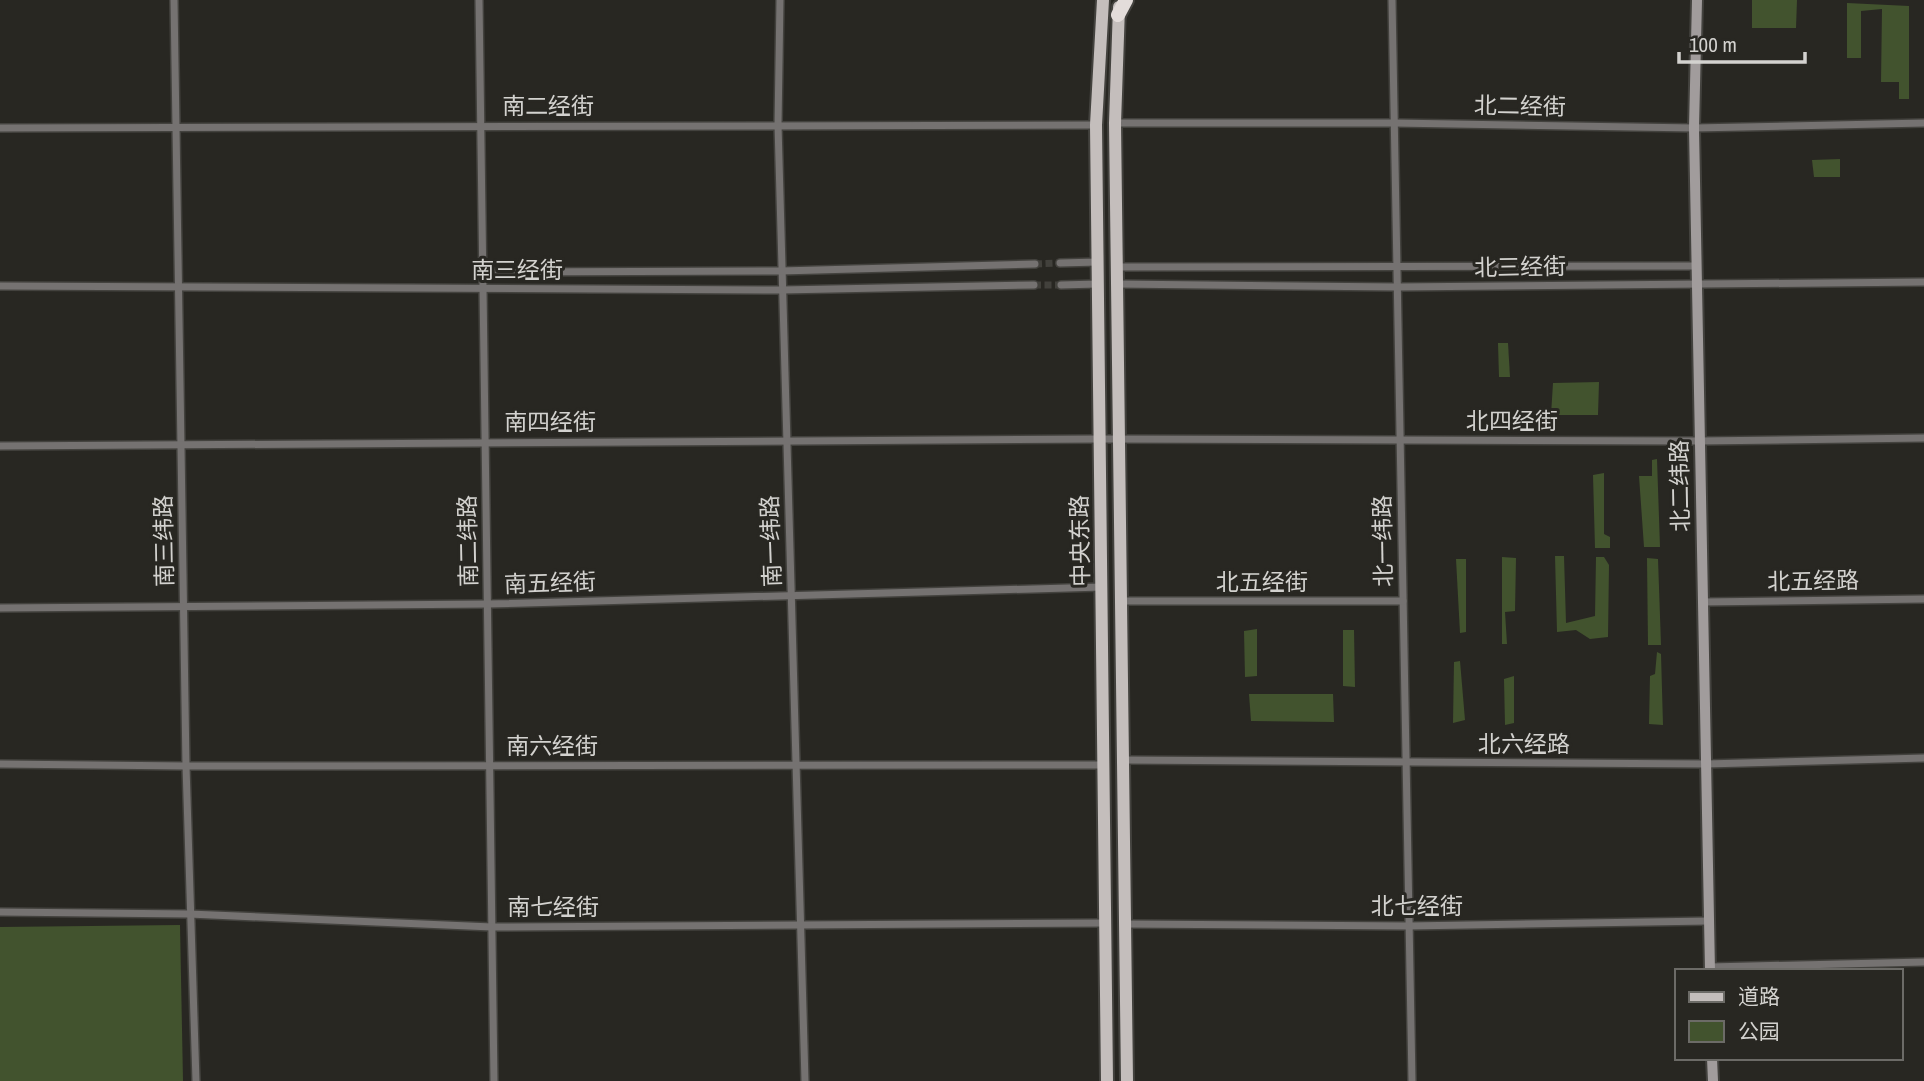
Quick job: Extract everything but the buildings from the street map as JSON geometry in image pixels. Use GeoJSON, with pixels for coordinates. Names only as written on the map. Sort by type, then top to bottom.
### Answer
{"type":"FeatureCollection","features":[{"type":"Feature","properties":{"kind":"highway"},"geometry":{"type":"LineString","coordinates":[[1119,7],[1126,0]]}},
{"type":"Feature","properties":{"kind":"main road"},"geometry":{"type":"LineString","coordinates":[[1092,0],[1102,18]]}},
{"type":"Feature","properties":{"kind":"main road","name":"中央东路"},"geometry":{"type":"LineString","coordinates":[[1103,0],[1096,125],[1107,1081]]}},
{"type":"Feature","properties":{"kind":"main road","name":"中央东路"},"geometry":{"type":"LineString","coordinates":[[1119,7],[1115,123],[1127,1081]]}},
{"type":"Feature","properties":{"kind":"street","name":"南三纬路"},"geometry":{"type":"LineString","coordinates":[[174,0],[189,914],[196,1081]]}},
{"type":"Feature","properties":{"kind":"street","name":"南二纬路"},"geometry":{"type":"LineString","coordinates":[[479,0],[494,1081]]}},
{"type":"Feature","properties":{"kind":"street","name":"南一纬路"},"geometry":{"type":"LineString","coordinates":[[780,0],[778,125],[781,271],[805,1081]]}},
{"type":"Feature","properties":{"kind":"street","name":"北一纬路"},"geometry":{"type":"LineString","coordinates":[[1392,0],[1412,1081]]}},
{"type":"Feature","properties":{"kind":"street","name":"北二纬路"},"geometry":{"type":"LineString","coordinates":[[1697,0],[1694,128],[1710,969]]}},
{"type":"Feature","properties":{"kind":"street","name":"北二经街"},"geometry":{"type":"LineString","coordinates":[[1115,123],[1395,123],[1694,128],[1924,122]]}},
{"type":"Feature","properties":{"kind":"street","name":"南二经街"},"geometry":{"type":"LineString","coordinates":[[0,128],[1096,125]]}},
{"type":"Feature","properties":{"kind":"street"},"geometry":{"type":"LineString","coordinates":[[1060,264],[1098,262]]}},
{"type":"Feature","properties":{"kind":"street"},"geometry":{"type":"LineString","coordinates":[[483,272],[781,271],[1035,264]]}},
{"type":"Feature","properties":{"kind":"street"},"geometry":{"type":"LineString","coordinates":[[1117,267],[1697,265]]}},
{"type":"Feature","properties":{"kind":"street","name":"北三经街"},"geometry":{"type":"LineString","coordinates":[[1117,284],[1398,287],[1924,282]]}},
{"type":"Feature","properties":{"kind":"street"},"geometry":{"type":"LineString","coordinates":[[1061,285],[1097,284]]}},
{"type":"Feature","properties":{"kind":"street","name":"南三经街"},"geometry":{"type":"LineString","coordinates":[[0,286],[782,290],[1034,285]]}},
{"type":"Feature","properties":{"kind":"street","name":"北四经街"},"geometry":{"type":"LineString","coordinates":[[1100,439],[1700,441],[1924,438]]}},
{"type":"Feature","properties":{"kind":"street","name":"南四经街"},"geometry":{"type":"LineString","coordinates":[[0,446],[1100,439]]}},
{"type":"Feature","properties":{"kind":"street","name":"南五经街"},"geometry":{"type":"LineString","coordinates":[[0,608],[488,604],[1102,587]]}},
{"type":"Feature","properties":{"kind":"street","name":"北五经路"},"geometry":{"type":"LineString","coordinates":[[1703,602],[1924,599]]}},
{"type":"Feature","properties":{"kind":"street","name":"北五经街"},"geometry":{"type":"LineString","coordinates":[[1121,601],[1403,601]]}},
{"type":"Feature","properties":{"kind":"street","name":"北六经路"},"geometry":{"type":"LineString","coordinates":[[1123,760],[1706,764],[1924,758]]}},
{"type":"Feature","properties":{"kind":"street","name":"南六经街"},"geometry":{"type":"LineString","coordinates":[[0,764],[1104,765]]}},
{"type":"Feature","properties":{"kind":"street","name":"南七经街"},"geometry":{"type":"LineString","coordinates":[[0,912],[189,914],[492,927],[1106,923]]}},
{"type":"Feature","properties":{"kind":"street","name":"北七经街"},"geometry":{"type":"LineString","coordinates":[[1125,924],[1409,926],[1709,920]]}},
{"type":"Feature","properties":{"kind":"street"},"geometry":{"type":"LineString","coordinates":[[1710,969],[1924,962]]}},
{"type":"Feature","properties":{"kind":"street"},"geometry":{"type":"LineString","coordinates":[[1712,1060],[1713,1081]]}},
{"type":"Feature","properties":{"kind":"green space"},"geometry":{"type":"Polygon","coordinates":[[[1752,0],[1797,0],[1796,28],[1752,28],[1752,0]]]}},
{"type":"Feature","properties":{"kind":"green space"},"geometry":{"type":"Polygon","coordinates":[[[1847,3],[1909,6],[1909,99],[1899,99],[1899,82],[1881,82],[1882,9],[1861,11],[1861,58],[1847,58],[1847,3]]]}},
{"type":"Feature","properties":{"kind":"green space"},"geometry":{"type":"Polygon","coordinates":[[[1840,159],[1840,177],[1814,177],[1812,160],[1840,159]]]}},
{"type":"Feature","properties":{"kind":"green space"},"geometry":{"type":"Polygon","coordinates":[[[1498,343],[1508,343],[1510,377],[1499,377],[1498,343]]]}},
{"type":"Feature","properties":{"kind":"green space"},"geometry":{"type":"Polygon","coordinates":[[[1599,382],[1598,415],[1551,415],[1553,383],[1599,382]]]}},
{"type":"Feature","properties":{"kind":"green space"},"geometry":{"type":"Polygon","coordinates":[[[1657,459],[1660,547],[1644,547],[1639,476],[1652,476],[1652,460],[1657,459]]]}},
{"type":"Feature","properties":{"kind":"green space"},"geometry":{"type":"Polygon","coordinates":[[[1604,473],[1604,534],[1610,537],[1610,548],[1595,548],[1593,475],[1604,473]]]}},
{"type":"Feature","properties":{"kind":"green space"},"geometry":{"type":"Polygon","coordinates":[[[1555,556],[1564,556],[1566,623],[1595,616],[1596,557],[1604,557],[1609,565],[1608,637],[1590,639],[1576,630],[1557,632],[1555,556]]]}},
{"type":"Feature","properties":{"kind":"green space"},"geometry":{"type":"Polygon","coordinates":[[[1502,557],[1516,558],[1515,611],[1505,612],[1507,644],[1502,644],[1502,557]]]}},
{"type":"Feature","properties":{"kind":"green space"},"geometry":{"type":"Polygon","coordinates":[[[1647,558],[1658,559],[1661,645],[1648,645],[1647,558]]]}},
{"type":"Feature","properties":{"kind":"green space"},"geometry":{"type":"Polygon","coordinates":[[[1456,559],[1466,559],[1466,632],[1460,633],[1456,559]]]}},
{"type":"Feature","properties":{"kind":"green space"},"geometry":{"type":"Polygon","coordinates":[[[1257,629],[1257,676],[1245,677],[1244,631],[1257,629]]]}},
{"type":"Feature","properties":{"kind":"green space"},"geometry":{"type":"Polygon","coordinates":[[[1343,630],[1354,630],[1355,687],[1343,686],[1343,630]]]}},
{"type":"Feature","properties":{"kind":"green space"},"geometry":{"type":"Polygon","coordinates":[[[1657,652],[1661,654],[1663,725],[1649,724],[1650,676],[1655,674],[1657,652]]]}},
{"type":"Feature","properties":{"kind":"green space"},"geometry":{"type":"Polygon","coordinates":[[[1460,661],[1465,720],[1453,723],[1454,662],[1460,661]]]}},
{"type":"Feature","properties":{"kind":"green space"},"geometry":{"type":"Polygon","coordinates":[[[1514,676],[1514,723],[1505,725],[1504,679],[1514,676]]]}},
{"type":"Feature","properties":{"kind":"green space"},"geometry":{"type":"Polygon","coordinates":[[[1249,694],[1333,694],[1334,722],[1251,721],[1249,694]]]}},
{"type":"Feature","properties":{"kind":"green space"},"geometry":{"type":"Polygon","coordinates":[[[180,925],[183,1081],[0,1081],[0,927],[180,925]]]}},
{"type":"Feature","properties":{"kind":"tunnel"},"geometry":{"type":"LineString","coordinates":[[1035,264],[1060,263]]}},
{"type":"Feature","properties":{"kind":"tunnel"},"geometry":{"type":"LineString","coordinates":[[1034,285],[1061,285]]}}]}
